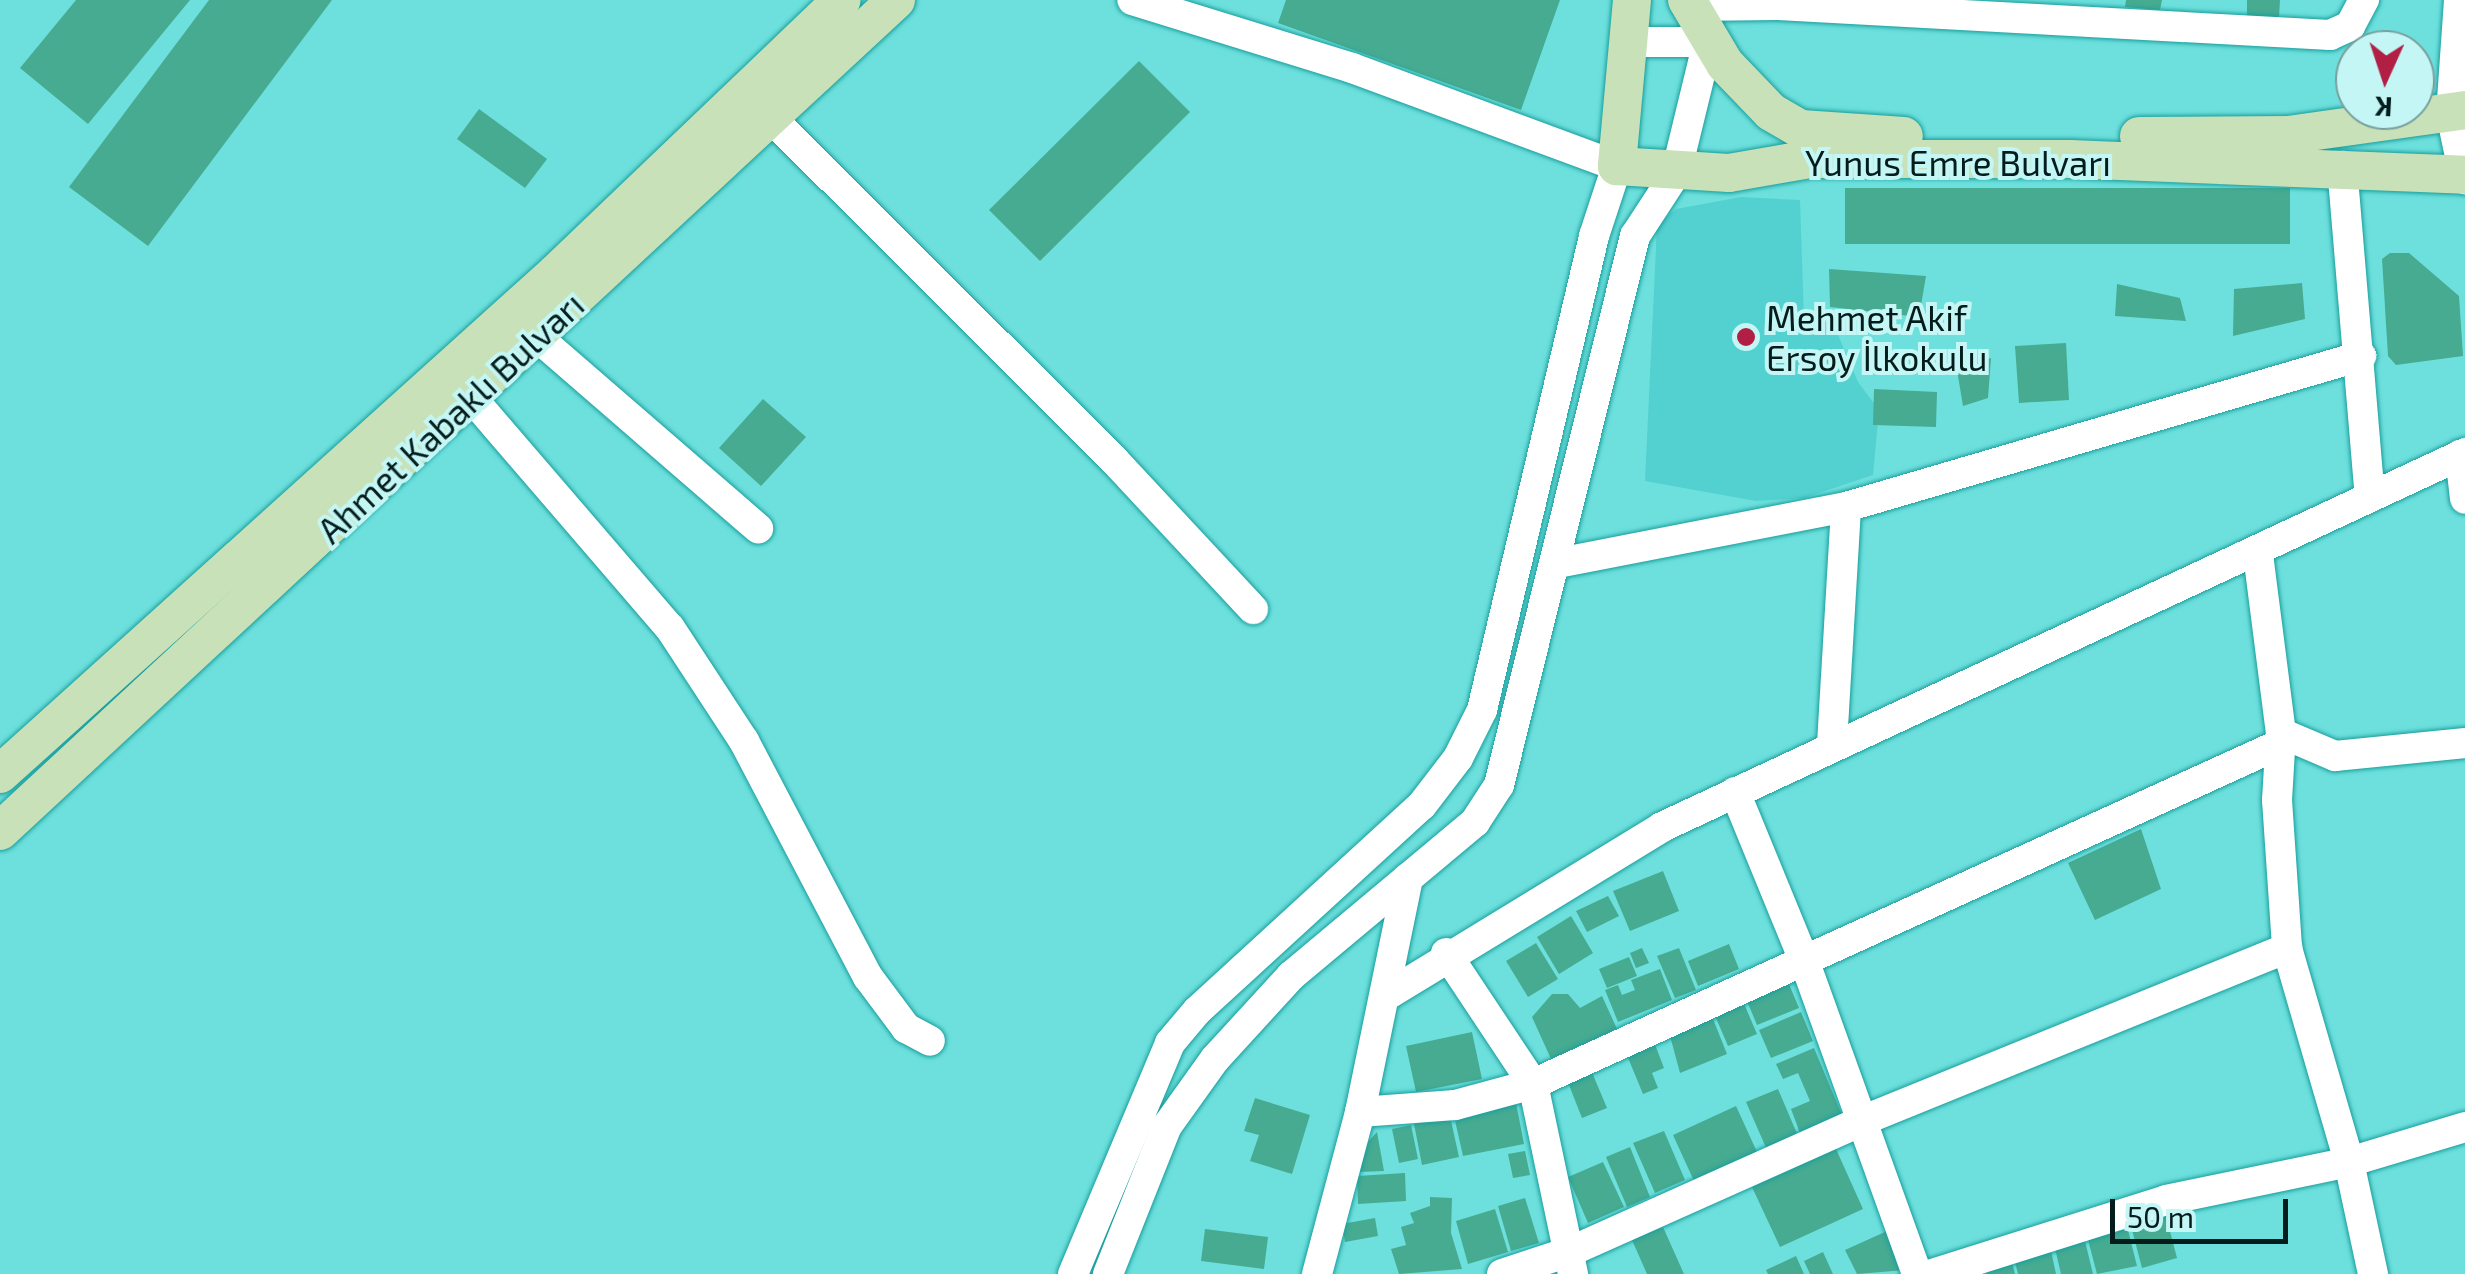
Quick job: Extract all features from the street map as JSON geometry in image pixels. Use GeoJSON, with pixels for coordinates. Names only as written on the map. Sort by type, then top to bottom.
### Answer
{"type":"FeatureCollection","features":[{"type":"Feature","properties":{"kind":"main road","name":"Ahmet Kabaklı Bulvarı"},"geometry":{"type":"LineString","coordinates":[[0,774],[556,272],[842,0]]}},
{"type":"Feature","properties":{"kind":"main road","name":"Ahmet Kabaklı Bulvarı"},"geometry":{"type":"LineString","coordinates":[[0,832],[896,0]]}},
{"type":"Feature","properties":{"kind":"main road"},"geometry":{"type":"LineString","coordinates":[[1617,166],[1632,0]]}},
{"type":"Feature","properties":{"kind":"main road","name":"Yunus Emre Bulvarı"},"geometry":{"type":"LineString","coordinates":[[1688,3],[1708,42],[1750,92],[1801,129],[1915,137],[2288,135],[2458,112]]}},
{"type":"Feature","properties":{"kind":"main road","name":"Yunus Emre Bulvarı"},"geometry":{"type":"LineString","coordinates":[[1617,166],[1676,174],[1729,173],[1810,159],[2342,166],[2395,176],[2464,177]]}},
{"type":"Feature","properties":{"kind":"street"},"geometry":{"type":"LineString","coordinates":[[1073,1274],[1170,1044],[1197,1011],[1422,804],[1466,742],[1482,710],[1517,576],[1594,236],[1617,166],[1352,68],[1132,0]]}},
{"type":"Feature","properties":{"kind":"street"},"geometry":{"type":"LineString","coordinates":[[1688,3],[1778,2],[2330,35],[2350,26],[2364,0]]}},
{"type":"Feature","properties":{"kind":"street"},"geometry":{"type":"LineString","coordinates":[[2459,0],[2458,112],[2464,177]]}},
{"type":"Feature","properties":{"kind":"street"},"geometry":{"type":"LineString","coordinates":[[1108,1274],[1167,1126],[1214,1059],[1292,976],[1474,822],[1499,785],[1558,562],[1635,236],[1676,174],[1708,42],[1628,42]]}},
{"type":"Feature","properties":{"kind":"street"},"geometry":{"type":"LineString","coordinates":[[770,117],[1114,460],[1254,609]]}},
{"type":"Feature","properties":{"kind":"street"},"geometry":{"type":"LineString","coordinates":[[2342,166],[2370,497]]}},
{"type":"Feature","properties":{"kind":"street"},"geometry":{"type":"LineString","coordinates":[[536,336],[758,528]]}},
{"type":"Feature","properties":{"kind":"street"},"geometry":{"type":"LineString","coordinates":[[1558,562],[1846,507],[2361,356]]}},
{"type":"Feature","properties":{"kind":"street"},"geometry":{"type":"LineString","coordinates":[[472,397],[670,628],[744,741],[868,977],[906,1028],[930,1041]]}},
{"type":"Feature","properties":{"kind":"street"},"geometry":{"type":"LineString","coordinates":[[1384,996],[1446,954],[1735,792],[1832,744],[2258,554],[2463,454],[2465,500]]}},
{"type":"Feature","properties":{"kind":"street"},"geometry":{"type":"LineString","coordinates":[[1832,744],[1846,507]]}},
{"type":"Feature","properties":{"kind":"street"},"geometry":{"type":"LineString","coordinates":[[2258,554],[2280,739],[2287,948],[2349,1162],[2373,1274]]}},
{"type":"Feature","properties":{"kind":"street"},"geometry":{"type":"LineString","coordinates":[[1360,1112],[1456,1105],[1534,1084],[2280,739],[2335,756],[2465,743]]}},
{"type":"Feature","properties":{"kind":"street"},"geometry":{"type":"LineString","coordinates":[[1735,792],[1804,960],[1917,1274]]}},
{"type":"Feature","properties":{"kind":"street"},"geometry":{"type":"LineString","coordinates":[[1317,1274],[1360,1112],[1408,878]]}},
{"type":"Feature","properties":{"kind":"street"},"geometry":{"type":"LineString","coordinates":[[1502,1274],[1571,1263],[1864,1120],[2287,948]]}},
{"type":"Feature","properties":{"kind":"street"},"geometry":{"type":"LineString","coordinates":[[1446,954],[1534,1084],[1571,1263]]}},
{"type":"Feature","properties":{"kind":"street"},"geometry":{"type":"LineString","coordinates":[[1932,1274],[2166,1200],[2349,1162],[2465,1127]]}},
{"type":"Feature","properties":{"kind":"shaded area","name":"Mehmet Akif Ersoy İlkokulu"},"geometry":{"type":"Polygon","coordinates":[[[1741,197],[1800,200],[1804,320],[1833,323],[1858,382],[1879,410],[1873,475],[1804,498],[1756,501],[1645,481],[1657,225],[1676,209],[1741,197]]]}},
{"type":"Feature","properties":{"kind":"building"},"geometry":{"type":"Polygon","coordinates":[[[76,0],[190,0],[88,124],[20,68],[76,0]]]}},
{"type":"Feature","properties":{"kind":"building"},"geometry":{"type":"Polygon","coordinates":[[[209,0],[332,0],[148,246],[69,187],[209,0]]]}},
{"type":"Feature","properties":{"kind":"building"},"geometry":{"type":"Polygon","coordinates":[[[1286,0],[1560,0],[1521,110],[1278,23],[1286,0]]]}},
{"type":"Feature","properties":{"kind":"building"},"geometry":{"type":"Polygon","coordinates":[[[2126,0],[2162,0],[2160,10],[2125,7],[2126,0]]]}},
{"type":"Feature","properties":{"kind":"building"},"geometry":{"type":"Polygon","coordinates":[[[2247,0],[2280,0],[2279,18],[2247,17],[2247,0]]]}},
{"type":"Feature","properties":{"kind":"building"},"geometry":{"type":"Polygon","coordinates":[[[1139,61],[1190,112],[1040,261],[989,210],[1139,61]]]}},
{"type":"Feature","properties":{"kind":"building"},"geometry":{"type":"Polygon","coordinates":[[[479,109],[547,159],[525,188],[457,139],[479,109]]]}},
{"type":"Feature","properties":{"kind":"building"},"geometry":{"type":"Polygon","coordinates":[[[1845,188],[2290,188],[2290,244],[1845,244],[1845,188]]]}},
{"type":"Feature","properties":{"kind":"building"},"geometry":{"type":"Polygon","coordinates":[[[2390,253],[2409,253],[2459,296],[2463,356],[2396,365],[2388,356],[2382,259],[2390,253]]]}},
{"type":"Feature","properties":{"kind":"building"},"geometry":{"type":"Polygon","coordinates":[[[1829,269],[1926,276],[1919,317],[1830,307],[1829,269]]]}},
{"type":"Feature","properties":{"kind":"building"},"geometry":{"type":"Polygon","coordinates":[[[2302,283],[2305,319],[2233,336],[2234,289],[2302,283]]]}},
{"type":"Feature","properties":{"kind":"building"},"geometry":{"type":"Polygon","coordinates":[[[2117,284],[2180,298],[2186,321],[2115,316],[2117,284]]]}},
{"type":"Feature","properties":{"kind":"building"},"geometry":{"type":"Polygon","coordinates":[[[2066,343],[2069,400],[2019,403],[2015,346],[2066,343]]]}},
{"type":"Feature","properties":{"kind":"building"},"geometry":{"type":"Polygon","coordinates":[[[1991,358],[1988,398],[1963,406],[1957,370],[1991,358]]]}},
{"type":"Feature","properties":{"kind":"building"},"geometry":{"type":"Polygon","coordinates":[[[1874,389],[1937,392],[1936,427],[1873,425],[1874,389]]]}},
{"type":"Feature","properties":{"kind":"building"},"geometry":{"type":"Polygon","coordinates":[[[763,399],[806,437],[761,486],[719,448],[763,399]]]}},
{"type":"Feature","properties":{"kind":"building"},"geometry":{"type":"Polygon","coordinates":[[[2141,829],[2161,889],[2095,920],[2068,863],[2141,829]]]}},
{"type":"Feature","properties":{"kind":"building"},"geometry":{"type":"Polygon","coordinates":[[[1663,871],[1679,911],[1630,931],[1613,891],[1663,871]]]}},
{"type":"Feature","properties":{"kind":"building"},"geometry":{"type":"Polygon","coordinates":[[[1608,896],[1619,916],[1587,932],[1576,911],[1608,896]]]}},
{"type":"Feature","properties":{"kind":"building"},"geometry":{"type":"Polygon","coordinates":[[[1571,916],[1593,953],[1559,974],[1537,937],[1571,916]]]}},
{"type":"Feature","properties":{"kind":"building"},"geometry":{"type":"Polygon","coordinates":[[[1536,943],[1558,979],[1528,997],[1506,961],[1536,943]]]}},
{"type":"Feature","properties":{"kind":"building"},"geometry":{"type":"Polygon","coordinates":[[[1729,944],[1739,969],[1698,986],[1688,961],[1729,944]]]}},
{"type":"Feature","properties":{"kind":"building"},"geometry":{"type":"Polygon","coordinates":[[[1642,948],[1649,963],[1636,968],[1630,953],[1642,948]]]}},
{"type":"Feature","properties":{"kind":"building"},"geometry":{"type":"Polygon","coordinates":[[[1679,948],[1696,990],[1675,998],[1657,956],[1679,948]]]}},
{"type":"Feature","properties":{"kind":"building"},"geometry":{"type":"Polygon","coordinates":[[[1629,957],[1637,976],[1607,988],[1599,969],[1629,957]]]}},
{"type":"Feature","properties":{"kind":"building"},"geometry":{"type":"Polygon","coordinates":[[[1660,969],[1672,1000],[1618,1022],[1605,990],[1618,985],[1622,995],[1635,990],[1631,980],[1660,969]]]}},
{"type":"Feature","properties":{"kind":"building"},"geometry":{"type":"Polygon","coordinates":[[[1786,977],[1799,1008],[1757,1025],[1744,994],[1786,977]]]}},
{"type":"Feature","properties":{"kind":"building"},"geometry":{"type":"Polygon","coordinates":[[[1552,994],[1568,994],[1580,1008],[1602,996],[1617,1029],[1551,1059],[1532,1017],[1552,994]]]}},
{"type":"Feature","properties":{"kind":"building"},"geometry":{"type":"Polygon","coordinates":[[[1742,999],[1757,1034],[1728,1046],[1713,1011],[1742,999]]]}},
{"type":"Feature","properties":{"kind":"building"},"geometry":{"type":"Polygon","coordinates":[[[1801,1012],[1813,1041],[1771,1058],[1759,1030],[1801,1012]]]}},
{"type":"Feature","properties":{"kind":"building"},"geometry":{"type":"Polygon","coordinates":[[[1711,1014],[1727,1054],[1680,1073],[1669,1032],[1711,1014]]]}},
{"type":"Feature","properties":{"kind":"building"},"geometry":{"type":"Polygon","coordinates":[[[1472,1032],[1482,1079],[1416,1092],[1406,1046],[1472,1032]]]}},
{"type":"Feature","properties":{"kind":"building"},"geometry":{"type":"Polygon","coordinates":[[[1654,1042],[1664,1068],[1652,1073],[1658,1088],[1643,1094],[1626,1053],[1654,1042]]]}},
{"type":"Feature","properties":{"kind":"building"},"geometry":{"type":"Polygon","coordinates":[[[1814,1048],[1842,1115],[1800,1133],[1791,1109],[1810,1101],[1798,1073],[1783,1079],[1776,1064],[1814,1048]]]}},
{"type":"Feature","properties":{"kind":"building"},"geometry":{"type":"Polygon","coordinates":[[[1591,1070],[1607,1108],[1582,1118],[1567,1080],[1591,1070]]]}},
{"type":"Feature","properties":{"kind":"building"},"geometry":{"type":"Polygon","coordinates":[[[1778,1089],[1798,1136],[1767,1150],[1746,1102],[1778,1089]]]}},
{"type":"Feature","properties":{"kind":"building"},"geometry":{"type":"Polygon","coordinates":[[[1255,1098],[1310,1115],[1292,1174],[1250,1161],[1259,1135],[1244,1131],[1255,1098]]]}},
{"type":"Feature","properties":{"kind":"building"},"geometry":{"type":"Polygon","coordinates":[[[1516,1103],[1524,1144],[1463,1156],[1454,1116],[1516,1103]]]}},
{"type":"Feature","properties":{"kind":"building"},"geometry":{"type":"Polygon","coordinates":[[[1736,1106],[1757,1152],[1694,1181],[1673,1135],[1736,1106]]]}},
{"type":"Feature","properties":{"kind":"building"},"geometry":{"type":"Polygon","coordinates":[[[1450,1116],[1459,1157],[1422,1165],[1414,1124],[1450,1116]]]}},
{"type":"Feature","properties":{"kind":"building"},"geometry":{"type":"Polygon","coordinates":[[[1411,1125],[1418,1159],[1399,1163],[1392,1129],[1411,1125]]]}},
{"type":"Feature","properties":{"kind":"building"},"geometry":{"type":"Polygon","coordinates":[[[1664,1131],[1685,1180],[1655,1193],[1633,1143],[1664,1131]]]}},
{"type":"Feature","properties":{"kind":"building"},"geometry":{"type":"Polygon","coordinates":[[[1377,1132],[1384,1171],[1359,1172],[1367,1143],[1377,1132]]]}},
{"type":"Feature","properties":{"kind":"building"},"geometry":{"type":"Polygon","coordinates":[[[1630,1147],[1650,1197],[1627,1207],[1606,1157],[1630,1147]]]}},
{"type":"Feature","properties":{"kind":"building"},"geometry":{"type":"Polygon","coordinates":[[[1836,1149],[1863,1209],[1780,1247],[1752,1187],[1836,1149]]]}},
{"type":"Feature","properties":{"kind":"building"},"geometry":{"type":"Polygon","coordinates":[[[1525,1151],[1530,1175],[1513,1178],[1508,1154],[1525,1151]]]}},
{"type":"Feature","properties":{"kind":"building"},"geometry":{"type":"Polygon","coordinates":[[[1603,1162],[1624,1207],[1588,1223],[1568,1177],[1603,1162]]]}},
{"type":"Feature","properties":{"kind":"building"},"geometry":{"type":"Polygon","coordinates":[[[1405,1173],[1406,1201],[1358,1204],[1357,1176],[1405,1173]]]}},
{"type":"Feature","properties":{"kind":"building"},"geometry":{"type":"Polygon","coordinates":[[[1430,1197],[1452,1198],[1451,1233],[1462,1269],[1399,1274],[1391,1249],[1406,1245],[1401,1227],[1414,1223],[1410,1213],[1430,1206],[1430,1197]]]}},
{"type":"Feature","properties":{"kind":"building"},"geometry":{"type":"Polygon","coordinates":[[[1525,1198],[1539,1243],[1511,1251],[1498,1206],[1525,1198]]]}},
{"type":"Feature","properties":{"kind":"building"},"geometry":{"type":"Polygon","coordinates":[[[1495,1209],[1508,1252],[1468,1264],[1456,1221],[1495,1209]]]}},
{"type":"Feature","properties":{"kind":"building"},"geometry":{"type":"Polygon","coordinates":[[[2166,1216],[2177,1258],[2142,1268],[2131,1226],[2166,1216]]]}},
{"type":"Feature","properties":{"kind":"building"},"geometry":{"type":"Polygon","coordinates":[[[1375,1218],[1378,1236],[1345,1242],[1342,1224],[1375,1218]]]}},
{"type":"Feature","properties":{"kind":"building"},"geometry":{"type":"Polygon","coordinates":[[[2127,1226],[2137,1266],[2097,1274],[2087,1236],[2127,1226]]]}},
{"type":"Feature","properties":{"kind":"building"},"geometry":{"type":"Polygon","coordinates":[[[1663,1227],[1684,1274],[1647,1274],[1632,1240],[1663,1227]]]}},
{"type":"Feature","properties":{"kind":"building"},"geometry":{"type":"Polygon","coordinates":[[[1205,1229],[1268,1237],[1264,1269],[1201,1261],[1205,1229]]]}},
{"type":"Feature","properties":{"kind":"building"},"geometry":{"type":"Polygon","coordinates":[[[1887,1231],[1905,1270],[1857,1274],[1845,1250],[1887,1231]]]}},
{"type":"Feature","properties":{"kind":"building"},"geometry":{"type":"Polygon","coordinates":[[[2084,1237],[2093,1274],[2061,1274],[2054,1244],[2084,1237]]]}},
{"type":"Feature","properties":{"kind":"building"},"geometry":{"type":"Polygon","coordinates":[[[2050,1246],[2056,1274],[2018,1274],[2013,1254],[2050,1246]]]}},
{"type":"Feature","properties":{"kind":"building"},"geometry":{"type":"Polygon","coordinates":[[[1823,1252],[1833,1274],[1810,1274],[1804,1261],[1823,1252]]]}},
{"type":"Feature","properties":{"kind":"building"},"geometry":{"type":"Polygon","coordinates":[[[1796,1256],[1804,1274],[1768,1274],[1766,1270],[1796,1256]]]}},
{"type":"Feature","properties":{"kind":"building"},"geometry":{"type":"Polygon","coordinates":[[[2011,1259],[2015,1274],[1986,1274],[1984,1265],[2011,1259]]]}},
{"type":"Feature","properties":{"kind":"place","name":"Mehmet Akif Ersoy İlkokulu"},"geometry":{"type":"Point","coordinates":[1746,337]}}]}
